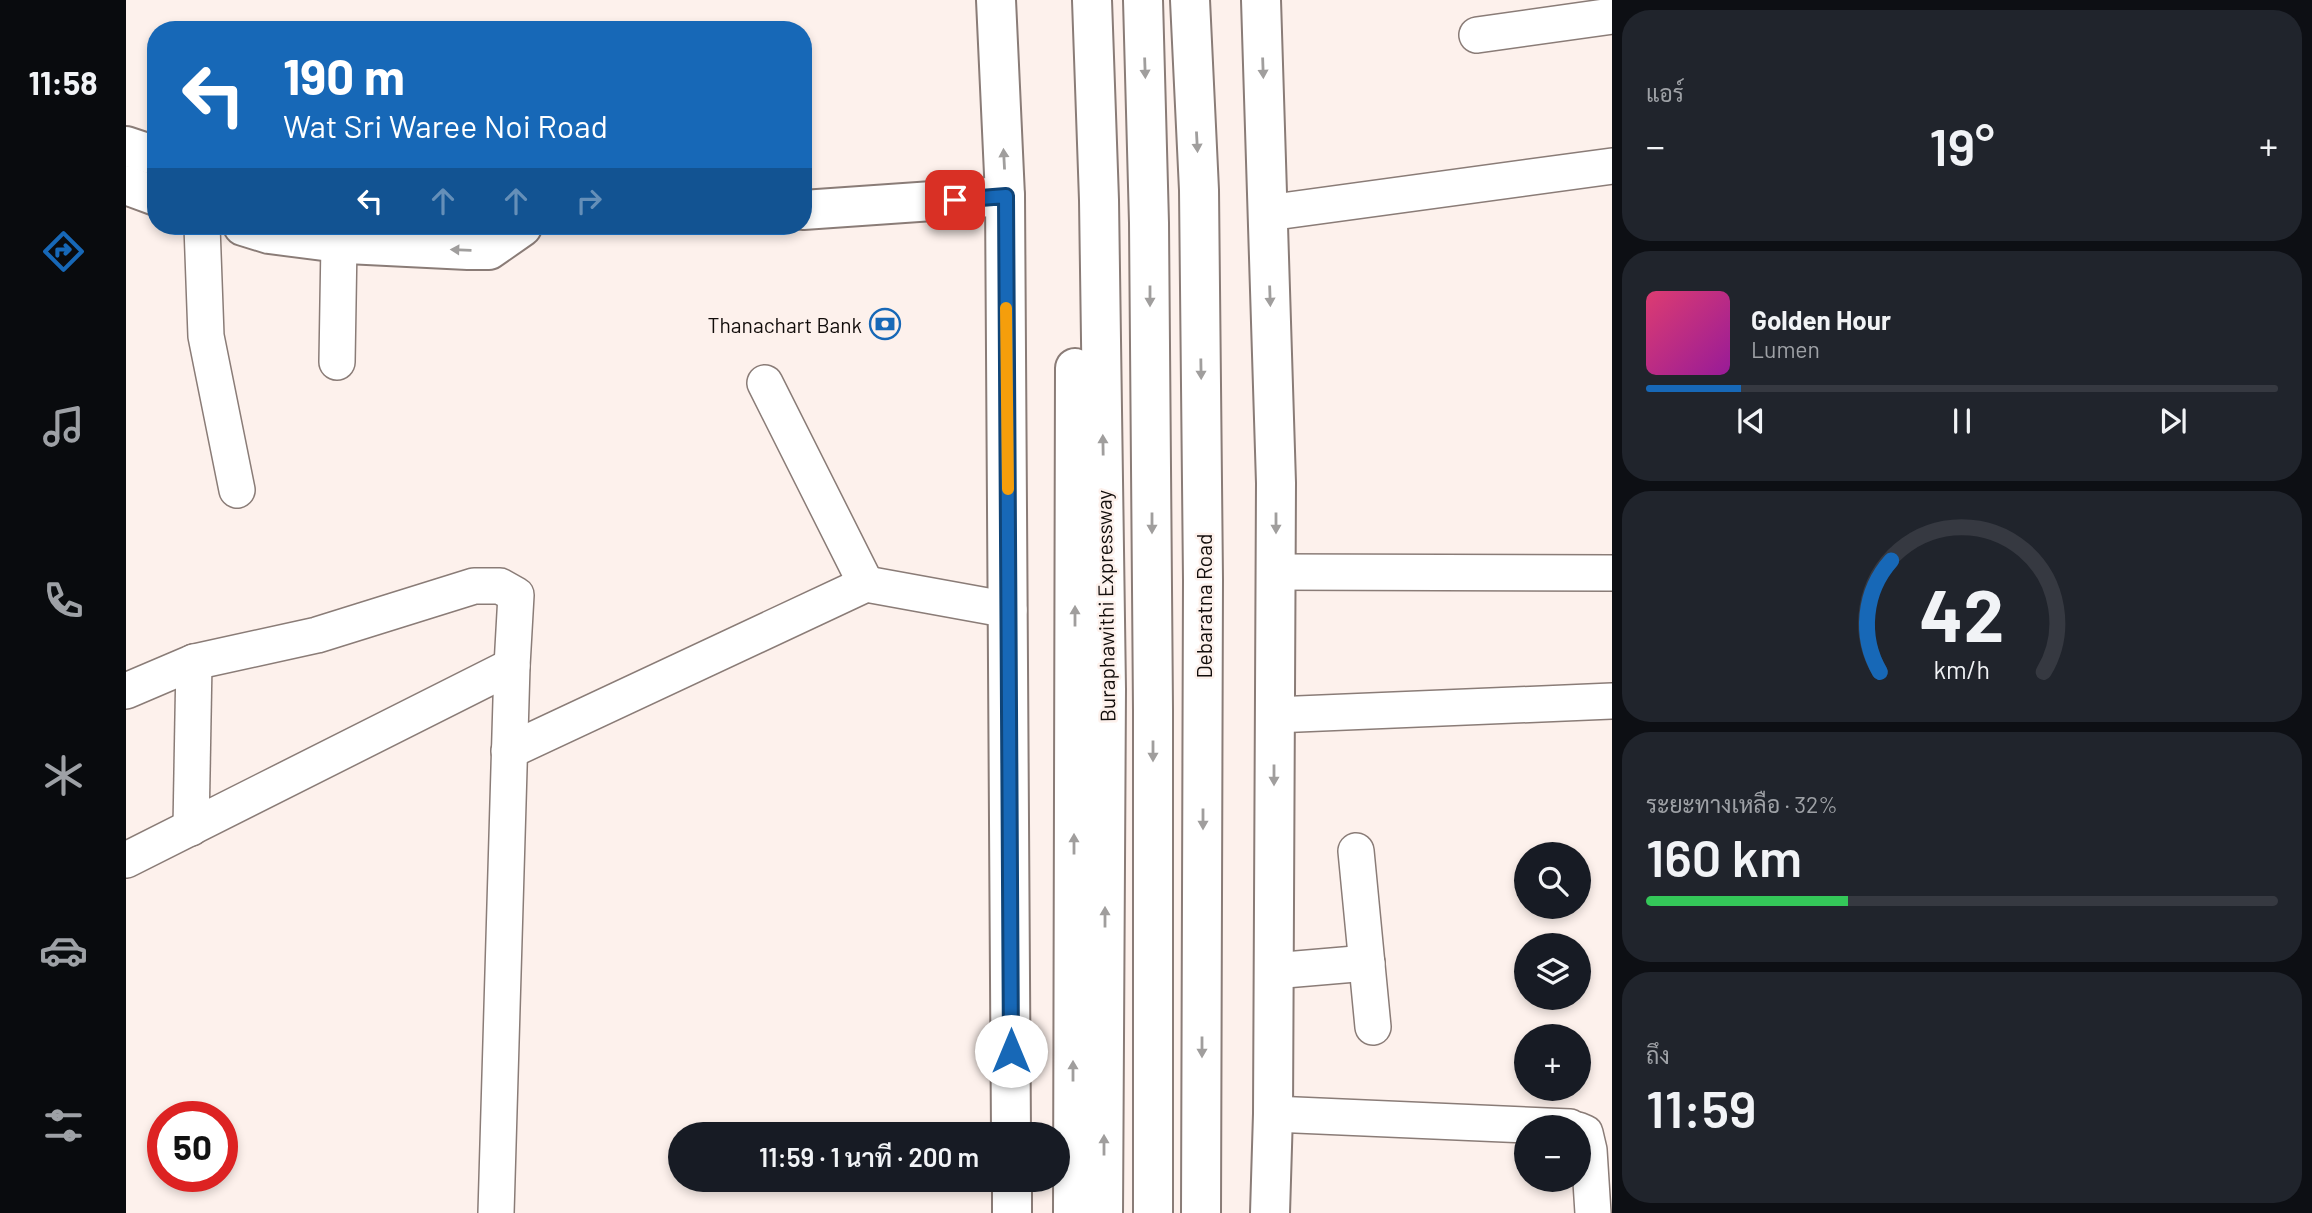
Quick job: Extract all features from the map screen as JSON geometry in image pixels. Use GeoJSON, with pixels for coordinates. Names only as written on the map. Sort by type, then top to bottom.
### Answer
{"type":"FeatureCollection","features":[{"type":"Feature","properties":{"kind":"main road"},"geometry":{"type":"LineString","coordinates":[[996,0],[1006,196],[1011,1122]]}},
{"type":"Feature","properties":{"kind":"main road"},"geometry":{"type":"LineString","coordinates":[[1068,0],[1076,199],[1073,1213]]}},
{"type":"Feature","properties":{"kind":"main road","name":"Buraphawithi Expressway"},"geometry":{"type":"LineString","coordinates":[[1092,0],[1099,200],[1106,689],[1103,1213]]}},
{"type":"Feature","properties":{"kind":"main road"},"geometry":{"type":"LineString","coordinates":[[1143,0],[1150,265],[1153,1213]]}},
{"type":"Feature","properties":{"kind":"main road","name":"Debaratna Road"},"geometry":{"type":"LineString","coordinates":[[1190,0],[1199,190],[1203,566],[1201,1213]]}},
{"type":"Feature","properties":{"kind":"main road"},"geometry":{"type":"LineString","coordinates":[[1261,0],[1276,483],[1273,1114],[1270,1213]]}},
{"type":"Feature","properties":{"kind":"main road"},"geometry":{"type":"LineString","coordinates":[[126,146],[147,153]]}},
{"type":"Feature","properties":{"kind":"main road"},"geometry":{"type":"LineString","coordinates":[[126,185],[147,193]]}},
{"type":"Feature","properties":{"kind":"main road"},"geometry":{"type":"LineString","coordinates":[[812,209],[1006,196]]}},
{"type":"Feature","properties":{"kind":"main road"},"geometry":{"type":"LineString","coordinates":[[276,235],[340,243],[489,250],[514,235]]}},
{"type":"Feature","properties":{"kind":"main road"},"geometry":{"type":"LineString","coordinates":[[1012,1192],[1012,1213]]}},
{"type":"Feature","properties":{"kind":"street"},"geometry":{"type":"LineString","coordinates":[[1477,34],[1612,16]]}},
{"type":"Feature","properties":{"kind":"street"},"geometry":{"type":"LineString","coordinates":[[1268,213],[1612,166]]}},
{"type":"Feature","properties":{"kind":"street"},"geometry":{"type":"LineString","coordinates":[[202,235],[206,336],[237,490]]}},
{"type":"Feature","properties":{"kind":"street"},"geometry":{"type":"LineString","coordinates":[[337,362],[340,243]]}},
{"type":"Feature","properties":{"kind":"street"},"geometry":{"type":"LineString","coordinates":[[765,383],[866,584]]}},
{"type":"Feature","properties":{"kind":"street"},"geometry":{"type":"LineString","coordinates":[[1275,572],[1612,573]]}},
{"type":"Feature","properties":{"kind":"street"},"geometry":{"type":"LineString","coordinates":[[509,751],[866,584],[1009,610]]}},
{"type":"Feature","properties":{"kind":"street"},"geometry":{"type":"LineString","coordinates":[[126,691],[194,663],[317,635],[474,586],[500,586],[516,595],[496,1213]]}},
{"type":"Feature","properties":{"kind":"street"},"geometry":{"type":"LineString","coordinates":[[191,828],[194,663]]}},
{"type":"Feature","properties":{"kind":"street"},"geometry":{"type":"LineString","coordinates":[[126,860],[512,666]]}},
{"type":"Feature","properties":{"kind":"street"},"geometry":{"type":"LineString","coordinates":[[1274,715],[1612,701]]}},
{"type":"Feature","properties":{"kind":"street"},"geometry":{"type":"LineString","coordinates":[[1356,851],[1373,1027]]}},
{"type":"Feature","properties":{"kind":"street"},"geometry":{"type":"LineString","coordinates":[[1273,971],[1367,963]]}},
{"type":"Feature","properties":{"kind":"street"},"geometry":{"type":"LineString","coordinates":[[1273,1114],[1514,1125]]}},
{"type":"Feature","properties":{"kind":"street"},"geometry":{"type":"LineString","coordinates":[[1591,1182],[1593,1213]]}},
{"type":"Feature","properties":{"kind":"slow traffic"},"geometry":{"type":"LineString","coordinates":[[1006,308],[1008,489]]}},
{"type":"Feature","properties":{"kind":"place","name":"Thanachart Bank"},"geometry":{"type":"Point","coordinates":[885,324]}},
{"type":"Feature","properties":{"kind":"route"},"geometry":{"type":"LineString","coordinates":[[955,200],[1006,196],[1011,1051]]}}]}
